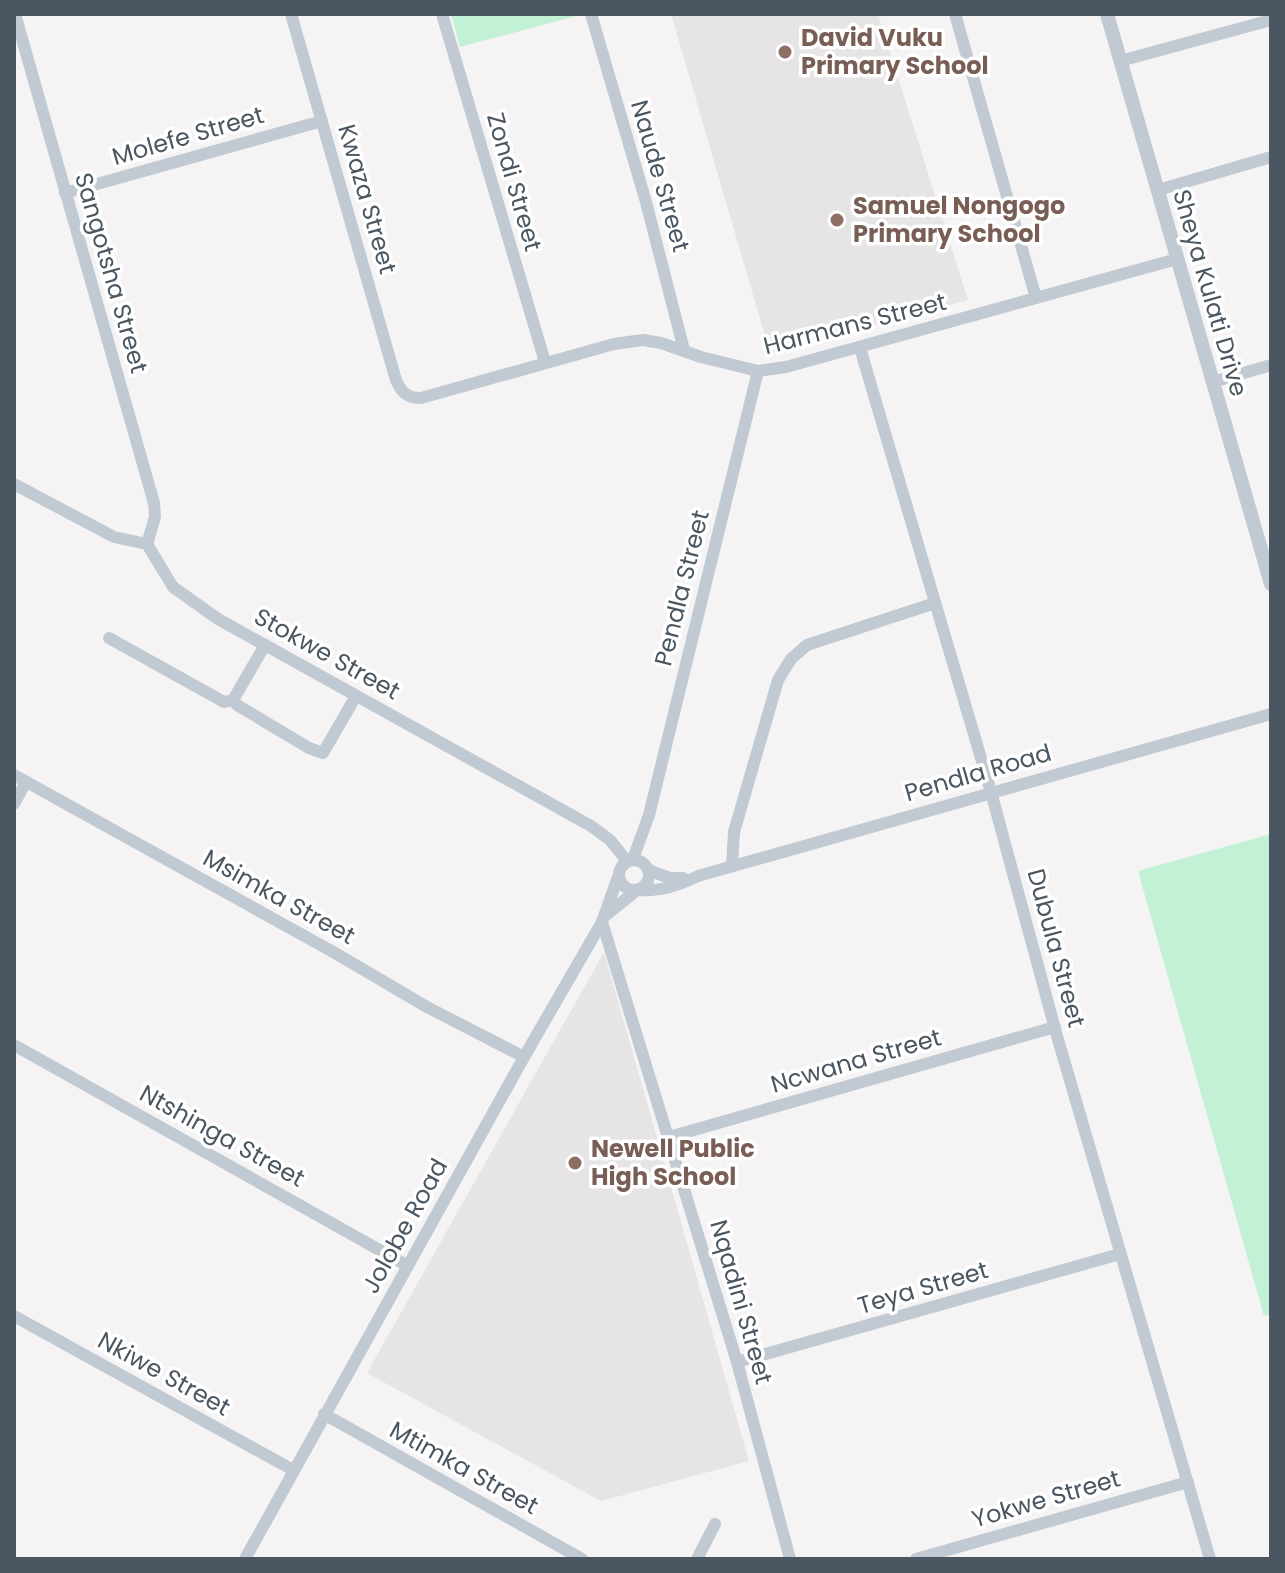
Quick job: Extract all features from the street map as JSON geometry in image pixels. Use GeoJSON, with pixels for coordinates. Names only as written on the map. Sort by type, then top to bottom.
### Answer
{"type":"FeatureCollection","features":[{"type":"Feature","properties":{"kind":"street","name":"Sangotsha Street"},"geometry":{"type":"LineString","coordinates":[[15,14],[19,48],[65,193],[154,503],[155,517],[147,544]]}},
{"type":"Feature","properties":{"kind":"street","name":"Kwaza Street"},"geometry":{"type":"LineString","coordinates":[[291,14],[396,380],[404,394]]}},
{"type":"Feature","properties":{"kind":"street","name":"Zondi Street"},"geometry":{"type":"LineString","coordinates":[[442,14],[545,362]]}},
{"type":"Feature","properties":{"kind":"street","name":"Naude Street"},"geometry":{"type":"LineString","coordinates":[[591,14],[684,350]]}},
{"type":"Feature","properties":{"kind":"street"},"geometry":{"type":"LineString","coordinates":[[955,14],[1036,298]]}},
{"type":"Feature","properties":{"kind":"street","name":"Sheya Kulati Drive"},"geometry":{"type":"LineString","coordinates":[[1107,14],[1213,382],[1266,547],[1271,584]]}},
{"type":"Feature","properties":{"kind":"street"},"geometry":{"type":"LineString","coordinates":[[1120,61],[1271,20]]}},
{"type":"Feature","properties":{"kind":"street","name":"Molefe Street"},"geometry":{"type":"LineString","coordinates":[[65,193],[322,121]]}},
{"type":"Feature","properties":{"kind":"street"},"geometry":{"type":"LineString","coordinates":[[1158,190],[1271,157]]}},
{"type":"Feature","properties":{"kind":"street","name":"Harmans Street"},"geometry":{"type":"LineString","coordinates":[[404,394],[421,398],[545,362],[614,344],[643,340],[758,371],[786,367],[1177,259]]}},
{"type":"Feature","properties":{"kind":"street","name":"Dubula Street"},"geometry":{"type":"LineString","coordinates":[[860,348],[991,792],[1055,1027],[1210,1559]]}},
{"type":"Feature","properties":{"kind":"street"},"geometry":{"type":"LineString","coordinates":[[1213,382],[1271,365]]}},
{"type":"Feature","properties":{"kind":"street","name":"Pendla Street"},"geometry":{"type":"LineString","coordinates":[[638,863],[758,371]]}},
{"type":"Feature","properties":{"kind":"street"},"geometry":{"type":"LineString","coordinates":[[14,484],[114,537],[147,544]]}},
{"type":"Feature","properties":{"kind":"street","name":"Stokwe Street"},"geometry":{"type":"LineString","coordinates":[[147,544],[173,587],[218,619],[591,826],[638,863]]}},
{"type":"Feature","properties":{"kind":"street"},"geometry":{"type":"LineString","coordinates":[[732,866],[734,832],[778,680],[791,659],[807,645],[821,639],[935,603]]}},
{"type":"Feature","properties":{"kind":"street"},"geometry":{"type":"LineString","coordinates":[[109,638],[224,702],[233,700],[265,645]]}},
{"type":"Feature","properties":{"kind":"street"},"geometry":{"type":"LineString","coordinates":[[233,700],[245,710],[323,753],[356,696]]}},
{"type":"Feature","properties":{"kind":"street","name":"Pendla Road"},"geometry":{"type":"LineString","coordinates":[[638,890],[655,890],[1271,714]]}},
{"type":"Feature","properties":{"kind":"street","name":"Msimka Street"},"geometry":{"type":"LineString","coordinates":[[14,775],[427,1007],[524,1057]]}},
{"type":"Feature","properties":{"kind":"street"},"geometry":{"type":"LineString","coordinates":[[14,804],[26,782]]}},
{"type":"Feature","properties":{"kind":"street"},"geometry":{"type":"LineString","coordinates":[[638,863],[646,884],[638,890],[625,888],[618,877],[622,865],[638,863]]}},
{"type":"Feature","properties":{"kind":"street","name":"Pendla Road"},"geometry":{"type":"LineString","coordinates":[[638,863],[670,878],[698,876]]}},
{"type":"Feature","properties":{"kind":"street","name":"Jolobe Road"},"geometry":{"type":"LineString","coordinates":[[245,1559],[604,919],[618,877]]}},
{"type":"Feature","properties":{"kind":"street","name":"Jolobe Road"},"geometry":{"type":"LineString","coordinates":[[604,919],[638,890]]}},
{"type":"Feature","properties":{"kind":"street","name":"Nqadini Street"},"geometry":{"type":"LineString","coordinates":[[604,919],[737,1362],[790,1559]]}},
{"type":"Feature","properties":{"kind":"street","name":"Ncwana Street"},"geometry":{"type":"LineString","coordinates":[[669,1137],[1055,1027]]}},
{"type":"Feature","properties":{"kind":"street","name":"Ntshinga Street"},"geometry":{"type":"LineString","coordinates":[[14,1045],[408,1266]]}},
{"type":"Feature","properties":{"kind":"street","name":"Teya Street"},"geometry":{"type":"LineString","coordinates":[[737,1362],[1120,1254]]}},
{"type":"Feature","properties":{"kind":"street","name":"Nkiwe Street"},"geometry":{"type":"LineString","coordinates":[[14,1316],[293,1470]]}},
{"type":"Feature","properties":{"kind":"street","name":"Mtimka Street"},"geometry":{"type":"LineString","coordinates":[[324,1414],[582,1559]]}},
{"type":"Feature","properties":{"kind":"street","name":"Yokwe Street"},"geometry":{"type":"LineString","coordinates":[[916,1559],[1188,1482]]}},
{"type":"Feature","properties":{"kind":"street"},"geometry":{"type":"LineString","coordinates":[[697,1559],[715,1524]]}},
{"type":"Feature","properties":{"kind":"shaded area","name":"Samuel Nongogo Primary School"},"geometry":{"type":"Polygon","coordinates":[[[671,14],[878,14],[968,300],[770,353],[671,14]]]}},
{"type":"Feature","properties":{"kind":"shaded area","name":"Newell Public High School"},"geometry":{"type":"Polygon","coordinates":[[[604,952],[749,1461],[601,1501],[367,1373],[604,952]]]}},
{"type":"Feature","properties":{"kind":"green space"},"geometry":{"type":"Polygon","coordinates":[[[451,14],[576,14],[576,16],[460,47],[451,14]]]}},
{"type":"Feature","properties":{"kind":"green space"},"geometry":{"type":"Polygon","coordinates":[[[1271,834],[1271,1314],[1264,1316],[1138,871],[1271,834]]]}},
{"type":"Feature","properties":{"kind":"place","name":"David Vuku Primary School"},"geometry":{"type":"Point","coordinates":[785,52]}},
{"type":"Feature","properties":{"kind":"place","name":"Samuel Nongogo Primary School"},"geometry":{"type":"Point","coordinates":[837,220]}},
{"type":"Feature","properties":{"kind":"place","name":"Newell Public High School"},"geometry":{"type":"Point","coordinates":[575,1163]}}]}
